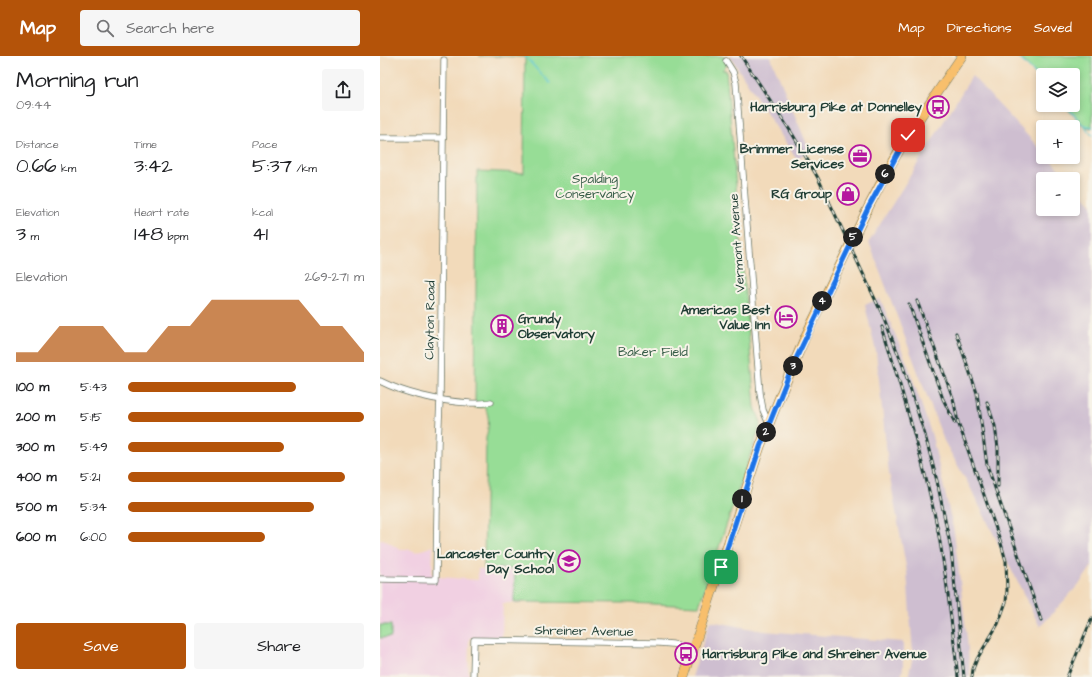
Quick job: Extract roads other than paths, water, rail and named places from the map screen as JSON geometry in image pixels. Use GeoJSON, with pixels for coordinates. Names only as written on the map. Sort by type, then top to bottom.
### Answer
{"type":"FeatureCollection","features":[{"type":"Feature","properties":{"kind":"main road"},"geometry":{"type":"LineString","coordinates":[[684,677],[743,497],[769,424],[806,335],[884,175],[908,135],[962,56]]}},
{"type":"Feature","properties":{"kind":"street","name":"Clayton Road"},"geometry":{"type":"LineString","coordinates":[[380,579],[436,580],[440,400],[444,60]]}},
{"type":"Feature","properties":{"kind":"street","name":"Vermont Avenue"},"geometry":{"type":"LineString","coordinates":[[726,61],[733,72],[736,83],[759,383],[763,410],[769,424]]}},
{"type":"Feature","properties":{"kind":"street"},"geometry":{"type":"LineString","coordinates":[[380,138],[443,138]]}},
{"type":"Feature","properties":{"kind":"street"},"geometry":{"type":"LineString","coordinates":[[380,381],[409,393],[450,402],[491,402]]}},
{"type":"Feature","properties":{"kind":"street","name":"Shreiner Avenue"},"geometry":{"type":"LineString","coordinates":[[473,677],[474,640],[659,643],[693,648]]}},
{"type":"Feature","properties":{"kind":"waterway"},"geometry":{"type":"LineString","coordinates":[[525,56],[550,83]]}},
{"type":"Feature","properties":{"kind":"waterway"},"geometry":{"type":"LineString","coordinates":[[1017,56],[1036,74]]}},
{"type":"Feature","properties":{"kind":"waterway"},"geometry":{"type":"LineString","coordinates":[[1071,112],[1092,135]]}},
{"type":"Feature","properties":{"kind":"waterway"},"geometry":{"type":"LineString","coordinates":[[1084,125],[1092,127]]}},
{"type":"Feature","properties":{"kind":"railway"},"geometry":{"type":"LineString","coordinates":[[741,56],[793,135],[818,178],[883,316],[903,366],[925,435],[937,481],[951,549],[964,677]]}},
{"type":"Feature","properties":{"kind":"railway"},"geometry":{"type":"LineString","coordinates":[[917,301],[953,398],[958,422],[1006,561],[1006,602],[998,624],[977,659],[972,677]]}},
{"type":"Feature","properties":{"kind":"railway"},"geometry":{"type":"LineString","coordinates":[[909,304],[943,399],[955,423]]}},
{"type":"Feature","properties":{"kind":"railway"},"geometry":{"type":"LineString","coordinates":[[882,327],[912,426],[937,526],[941,545],[958,677]]}},
{"type":"Feature","properties":{"kind":"railway"},"geometry":{"type":"LineString","coordinates":[[956,333],[977,393],[987,465],[1041,620]]}},
{"type":"Feature","properties":{"kind":"railway"},"geometry":{"type":"LineString","coordinates":[[987,402],[995,426],[998,448],[998,486]]}},
{"type":"Feature","properties":{"kind":"railway"},"geometry":{"type":"LineString","coordinates":[[1067,677],[1092,618]]}},
{"type":"Feature","properties":{"kind":"place","name":"Harrisburg Pike at Donnelley"},"geometry":{"type":"Point","coordinates":[938,107]}},
{"type":"Feature","properties":{"kind":"place","name":"Brimmer License Services"},"geometry":{"type":"Point","coordinates":[860,156]}},
{"type":"Feature","properties":{"kind":"place","name":"RG Group"},"geometry":{"type":"Point","coordinates":[848,194]}},
{"type":"Feature","properties":{"kind":"place","name":"Americas Best Value Inn"},"geometry":{"type":"Point","coordinates":[786,317]}},
{"type":"Feature","properties":{"kind":"place","name":"Grundy Observatory"},"geometry":{"type":"Point","coordinates":[502,326]}},
{"type":"Feature","properties":{"kind":"place","name":"Lancaster Country Day School"},"geometry":{"type":"Point","coordinates":[569,561]}},
{"type":"Feature","properties":{"kind":"place","name":"Harrisburg Pike and Shreiner Avenue"},"geometry":{"type":"Point","coordinates":[686,654]}},
{"type":"Feature","properties":{"kind":"park label","name":"Spalding Conservancy"},"geometry":{"type":"Point","coordinates":[595,186]}},
{"type":"Feature","properties":{"kind":"park label","name":"Baker Field"},"geometry":{"type":"Point","coordinates":[653,352]}}]}
